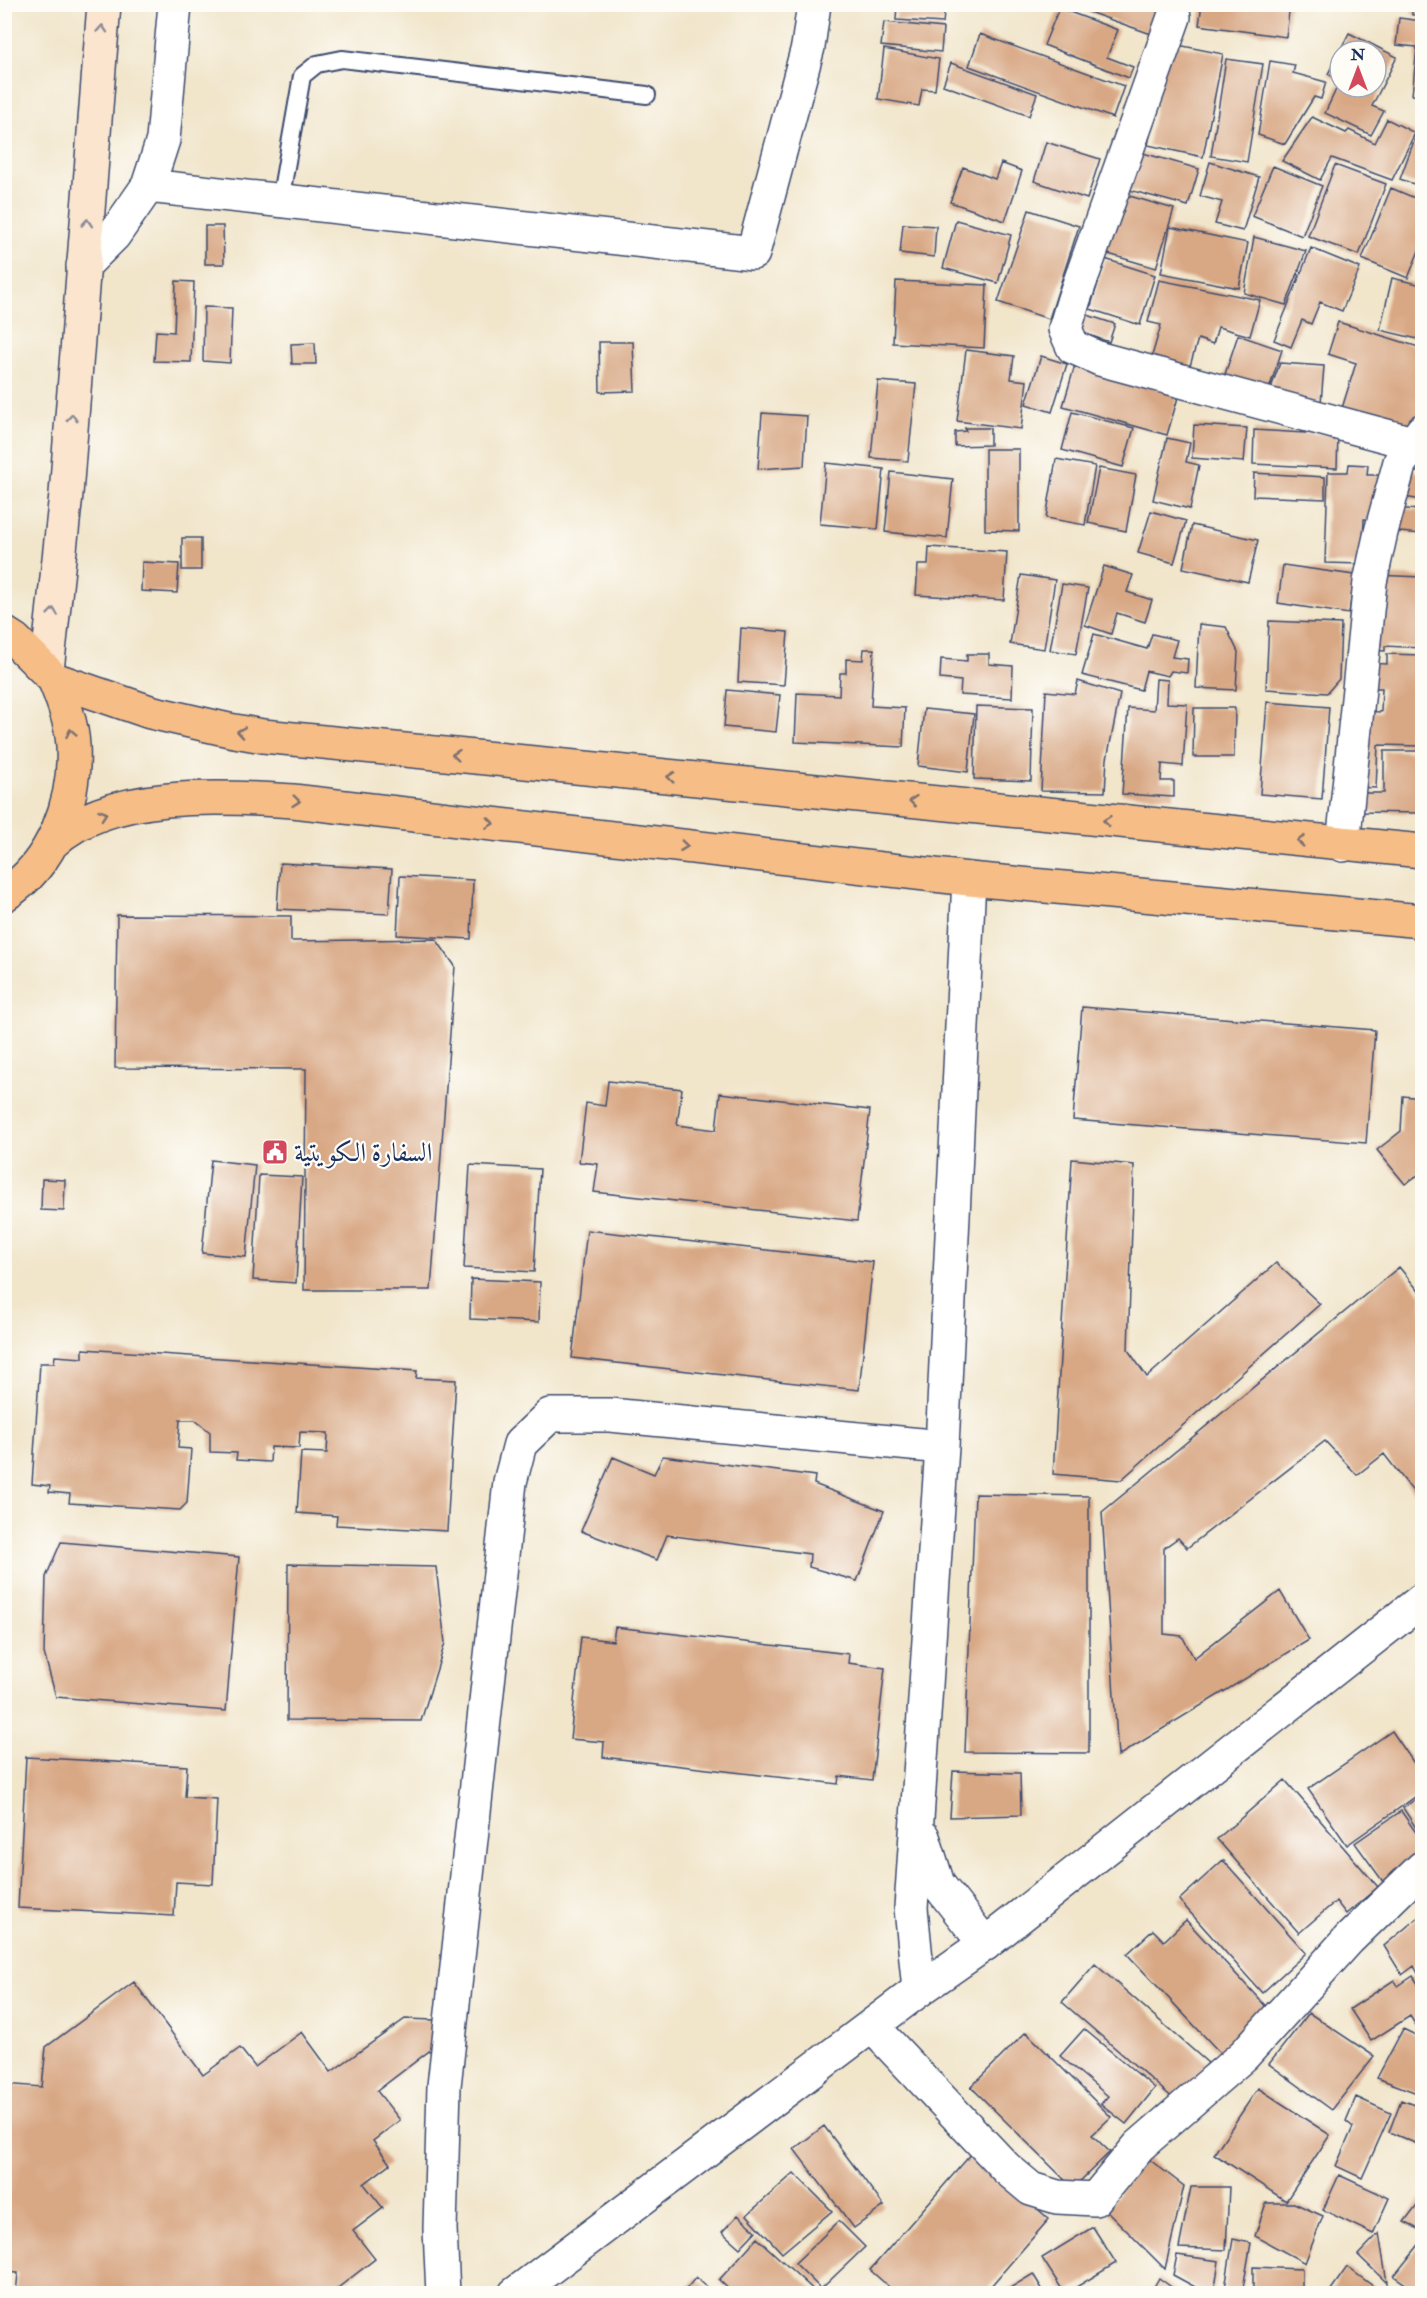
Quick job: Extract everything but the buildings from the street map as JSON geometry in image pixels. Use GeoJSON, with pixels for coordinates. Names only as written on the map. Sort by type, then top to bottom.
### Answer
{"type":"FeatureCollection","features":[{"type":"Feature","properties":{"kind":"main road"},"geometry":{"type":"LineString","coordinates":[[51,675],[104,4]]}},
{"type":"Feature","properties":{"kind":"main road"},"geometry":{"type":"LineString","coordinates":[[4,633],[15,640],[51,675],[67,710],[73,744],[73,778],[66,811],[52,842],[34,869],[4,895]]}},
{"type":"Feature","properties":{"kind":"main road"},"geometry":{"type":"LineString","coordinates":[[51,675],[150,712],[263,736],[1343,845],[1422,851]]}},
{"type":"Feature","properties":{"kind":"main road"},"geometry":{"type":"LineString","coordinates":[[52,842],[63,832],[113,811],[145,803],[230,797],[293,801],[969,879],[1422,921]]}},
{"type":"Feature","properties":{"kind":"street"},"geometry":{"type":"LineString","coordinates":[[83,266],[114,235],[148,186],[163,140],[175,4]]}},
{"type":"Feature","properties":{"kind":"street"},"geometry":{"type":"LineString","coordinates":[[148,186],[753,254],[808,47],[814,4]]}},
{"type":"Feature","properties":{"kind":"street"},"geometry":{"type":"LineString","coordinates":[[1174,18],[1065,330],[1073,347],[1100,359],[1419,437],[1400,462],[1381,532],[1371,582],[1343,845]]}},
{"type":"Feature","properties":{"kind":"street"},"geometry":{"type":"LineString","coordinates":[[919,1990],[911,1908],[942,1447],[969,879]]}},
{"type":"Feature","properties":{"kind":"street"},"geometry":{"type":"LineString","coordinates":[[443,2294],[440,2229],[444,2086],[510,1482],[520,1444],[550,1415],[610,1415],[942,1447]]}},
{"type":"Feature","properties":{"kind":"street"},"geometry":{"type":"LineString","coordinates":[[515,2294],[919,1990],[985,1944],[1422,1600]]}},
{"type":"Feature","properties":{"kind":"street"},"geometry":{"type":"LineString","coordinates":[[918,1818],[938,1884],[985,1944]]}},
{"type":"Feature","properties":{"kind":"street"},"geometry":{"type":"LineString","coordinates":[[873,2026],[1006,2168],[1031,2188],[1058,2197],[1095,2199],[1139,2146],[1244,2055],[1348,1939],[1422,1868]]}},
{"type":"Feature","properties":{"kind":"lane"},"geometry":{"type":"LineString","coordinates":[[280,201],[302,76],[317,64],[342,59],[647,95]]}},
{"type":"Feature","properties":{"kind":"place","name":"السفارة الكويتية"},"geometry":{"type":"Point","coordinates":[275,1152]}}]}
